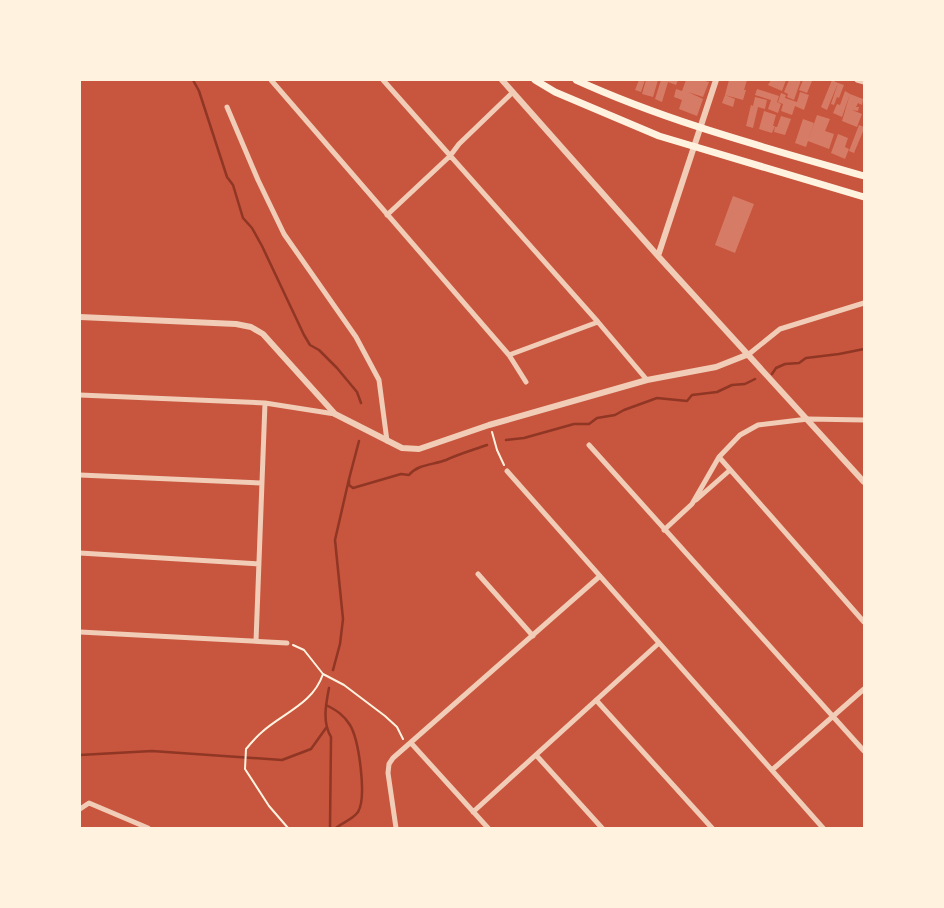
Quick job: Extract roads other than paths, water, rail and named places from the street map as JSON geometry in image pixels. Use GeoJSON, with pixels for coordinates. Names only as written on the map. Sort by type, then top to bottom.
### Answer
{"type":"FeatureCollection","features":[{"type":"Feature","properties":{"kind":"main road"},"geometry":{"type":"LineString","coordinates":[[535,80],[555,92],[659,136],[694,148],[864,197]]}},
{"type":"Feature","properties":{"kind":"main road"},"geometry":{"type":"LineString","coordinates":[[576,80],[617,99],[700,128],[864,176]]}},
{"type":"Feature","properties":{"kind":"street"},"geometry":{"type":"LineString","coordinates":[[271,80],[510,355],[526,382]]}},
{"type":"Feature","properties":{"kind":"street"},"geometry":{"type":"LineString","coordinates":[[383,80],[648,380]]}},
{"type":"Feature","properties":{"kind":"street"},"geometry":{"type":"LineString","coordinates":[[502,80],[658,256],[864,482]]}},
{"type":"Feature","properties":{"kind":"street"},"geometry":{"type":"LineString","coordinates":[[658,256],[716,80]]}},
{"type":"Feature","properties":{"kind":"street"},"geometry":{"type":"LineString","coordinates":[[857,80],[864,82]]}},
{"type":"Feature","properties":{"kind":"street"},"geometry":{"type":"LineString","coordinates":[[387,215],[450,156],[513,92]]}},
{"type":"Feature","properties":{"kind":"street"},"geometry":{"type":"LineString","coordinates":[[228,107],[258,180],[284,234],[356,337],[379,380],[387,441]]}},
{"type":"Feature","properties":{"kind":"street"},"geometry":{"type":"LineString","coordinates":[[80,395],[265,403],[338,416],[402,448],[419,448],[489,425],[648,380],[716,367],[749,354],[780,329],[864,303]]}},
{"type":"Feature","properties":{"kind":"street"},"geometry":{"type":"LineString","coordinates":[[80,317],[236,324],[251,327],[263,334],[338,416]]}},
{"type":"Feature","properties":{"kind":"street"},"geometry":{"type":"LineString","coordinates":[[510,355],[598,322]]}},
{"type":"Feature","properties":{"kind":"street"},"geometry":{"type":"LineString","coordinates":[[256,641],[265,403]]}},
{"type":"Feature","properties":{"kind":"street"},"geometry":{"type":"LineString","coordinates":[[692,504],[719,458],[740,436],[758,425],[808,419],[864,420]]}},
{"type":"Feature","properties":{"kind":"street"},"geometry":{"type":"LineString","coordinates":[[589,445],[864,752]]}},
{"type":"Feature","properties":{"kind":"street"},"geometry":{"type":"LineString","coordinates":[[719,458],[864,622]]}},
{"type":"Feature","properties":{"kind":"street"},"geometry":{"type":"LineString","coordinates":[[664,530],[730,470]]}},
{"type":"Feature","properties":{"kind":"street"},"geometry":{"type":"LineString","coordinates":[[507,471],[823,828]]}},
{"type":"Feature","properties":{"kind":"street"},"geometry":{"type":"LineString","coordinates":[[80,475],[262,483]]}},
{"type":"Feature","properties":{"kind":"street"},"geometry":{"type":"LineString","coordinates":[[80,553],[259,564]]}},
{"type":"Feature","properties":{"kind":"street"},"geometry":{"type":"LineString","coordinates":[[478,574],[533,636]]}},
{"type":"Feature","properties":{"kind":"street"},"geometry":{"type":"LineString","coordinates":[[396,828],[388,773],[389,764],[393,758],[600,576]]}},
{"type":"Feature","properties":{"kind":"street"},"geometry":{"type":"LineString","coordinates":[[80,632],[287,643]]}},
{"type":"Feature","properties":{"kind":"street"},"geometry":{"type":"LineString","coordinates":[[473,812],[659,643]]}},
{"type":"Feature","properties":{"kind":"street"},"geometry":{"type":"LineString","coordinates":[[772,770],[864,689]]}},
{"type":"Feature","properties":{"kind":"street"},"geometry":{"type":"LineString","coordinates":[[596,700],[712,828]]}},
{"type":"Feature","properties":{"kind":"street"},"geometry":{"type":"LineString","coordinates":[[411,743],[488,828]]}},
{"type":"Feature","properties":{"kind":"street"},"geometry":{"type":"LineString","coordinates":[[536,755],[602,828]]}},
{"type":"Feature","properties":{"kind":"street"},"geometry":{"type":"LineString","coordinates":[[80,809],[89,804],[148,828]]}},
{"type":"Feature","properties":{"kind":"waterway"},"geometry":{"type":"LineString","coordinates":[[193,80],[199,91],[227,177],[233,185],[243,218],[252,228],[262,246],[310,345],[319,350],[337,368],[357,392],[361,403]]}},
{"type":"Feature","properties":{"kind":"waterway"},"geometry":{"type":"LineString","coordinates":[[772,374],[776,368],[785,364],[799,363],[806,358],[864,349]]}},
{"type":"Feature","properties":{"kind":"waterway"},"geometry":{"type":"LineString","coordinates":[[506,440],[524,438],[574,424],[589,424],[597,418],[615,415],[657,398],[687,401],[692,395],[717,392],[732,385],[745,384],[755,379]]}},
{"type":"Feature","properties":{"kind":"waterway"},"geometry":{"type":"LineString","coordinates":[[359,441],[349,479],[349,485],[353,488],[401,474],[409,475],[421,467],[487,445]]}},
{"type":"Feature","properties":{"kind":"waterway"},"geometry":{"type":"LineString","coordinates":[[333,670],[340,644],[343,619],[335,540],[349,479]]}},
{"type":"Feature","properties":{"kind":"waterway"},"geometry":{"type":"LineString","coordinates":[[329,688],[326,725],[331,737],[330,828]]}},
{"type":"Feature","properties":{"kind":"waterway"},"geometry":{"type":"LineString","coordinates":[[326,705],[340,713],[350,725],[361,769],[361,805],[353,817],[336,828]]}},
{"type":"Feature","properties":{"kind":"waterway"},"geometry":{"type":"LineString","coordinates":[[80,755],[152,751],[282,760],[311,749],[326,728]]}}]}
